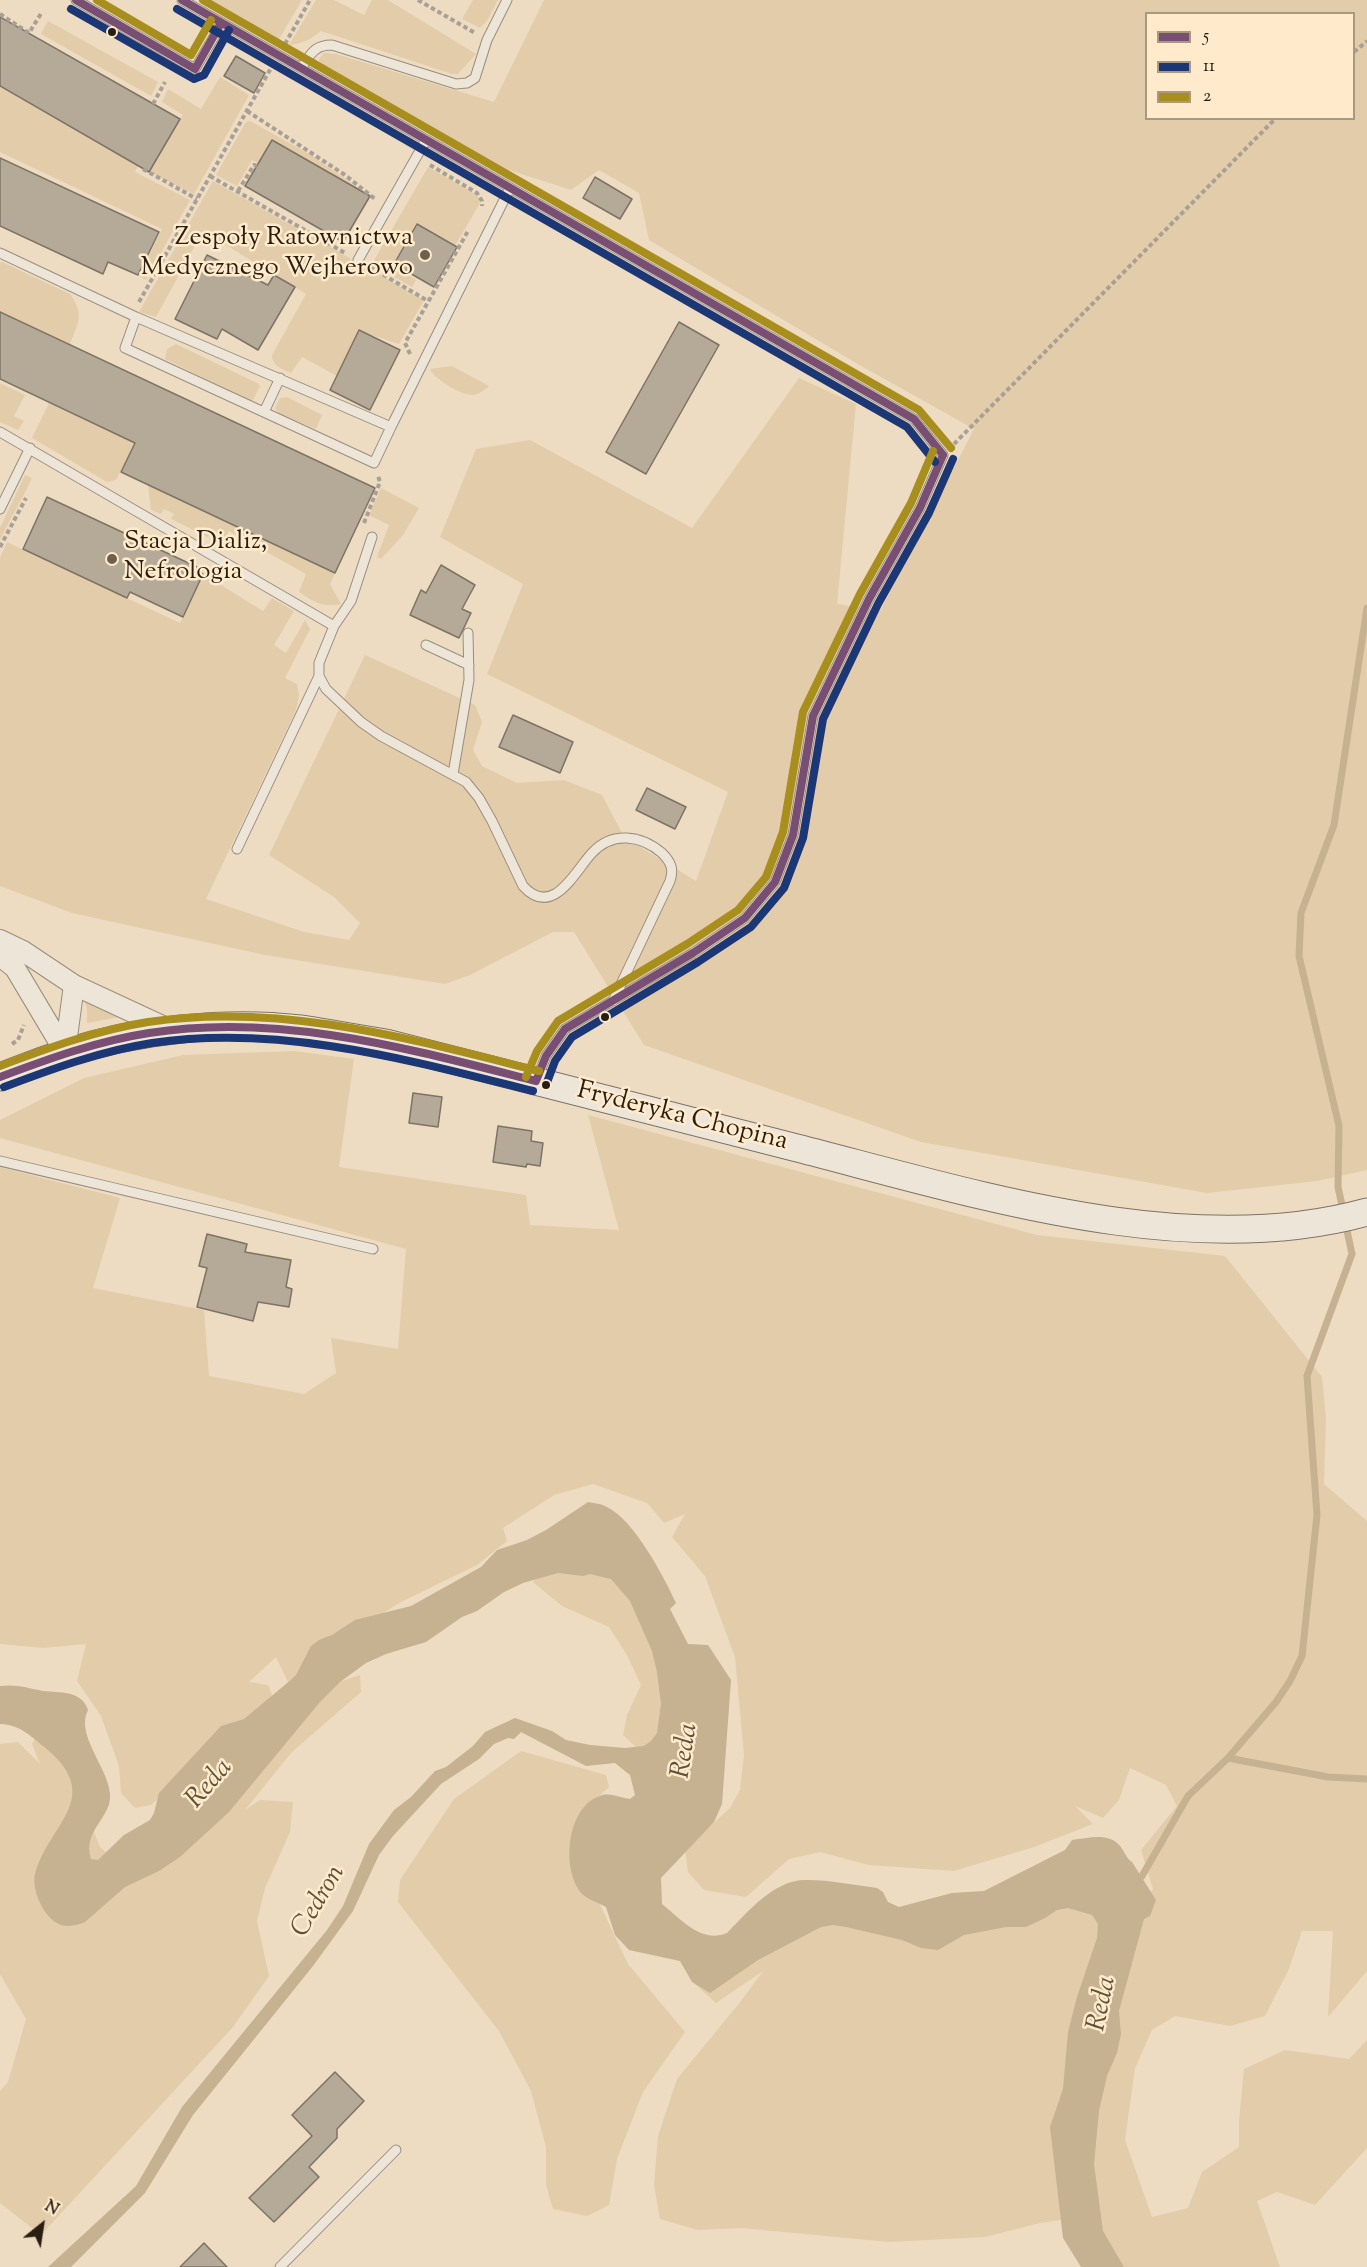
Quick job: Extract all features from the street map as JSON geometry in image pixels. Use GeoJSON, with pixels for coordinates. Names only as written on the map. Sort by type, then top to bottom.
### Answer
{"type":"FeatureCollection","features":[{"type":"Feature","properties":{"kind":"street"},"geometry":{"type":"LineString","coordinates":[[0,940],[23,951],[74,985],[171,1030]]}},
{"type":"Feature","properties":{"kind":"street"},"geometry":{"type":"LineString","coordinates":[[0,956],[15,968],[66,1052]]}},
{"type":"Feature","properties":{"kind":"street"},"geometry":{"type":"LineString","coordinates":[[66,1052],[74,985]]}},
{"type":"Feature","properties":{"kind":"street","name":"Fryderyka Chopina"},"geometry":{"type":"LineString","coordinates":[[0,1077],[66,1052],[119,1039],[171,1030],[222,1026],[299,1029],[387,1043],[984,1195],[1117,1222],[1232,1229],[1296,1227],[1367,1212]]}},
{"type":"Feature","properties":{"kind":"lane"},"geometry":{"type":"LineString","coordinates":[[76,0],[195,69],[222,23]]}},
{"type":"Feature","properties":{"kind":"lane"},"geometry":{"type":"LineString","coordinates":[[182,0],[914,419],[943,455],[920,508],[869,599],[813,716],[793,835],[775,882],[745,918],[693,953],[565,1029],[546,1056],[536,1081]]}},
{"type":"Feature","properties":{"kind":"lane"},"geometry":{"type":"LineString","coordinates":[[301,68],[321,45],[332,45],[456,84],[467,83],[475,78],[487,40],[507,0]]}},
{"type":"Feature","properties":{"kind":"lane"},"geometry":{"type":"LineString","coordinates":[[358,260],[426,140]]}},
{"type":"Feature","properties":{"kind":"lane"},"geometry":{"type":"LineString","coordinates":[[136,317],[125,348],[374,463],[510,188]]}},
{"type":"Feature","properties":{"kind":"lane"},"geometry":{"type":"LineString","coordinates":[[0,253],[136,317],[391,428]]}},
{"type":"Feature","properties":{"kind":"lane"},"geometry":{"type":"LineString","coordinates":[[264,412],[280,378]]}},
{"type":"Feature","properties":{"kind":"lane"},"geometry":{"type":"LineString","coordinates":[[0,432],[334,626]]}},
{"type":"Feature","properties":{"kind":"lane"},"geometry":{"type":"LineString","coordinates":[[0,509],[30,448]]}},
{"type":"Feature","properties":{"kind":"lane"},"geometry":{"type":"LineString","coordinates":[[237,849],[319,676],[319,663],[334,626],[351,601],[372,537]]}},
{"type":"Feature","properties":{"kind":"lane"},"geometry":{"type":"LineString","coordinates":[[453,774],[469,680],[468,633]]}},
{"type":"Feature","properties":{"kind":"lane"},"geometry":{"type":"LineString","coordinates":[[426,645],[469,665]]}},
{"type":"Feature","properties":{"kind":"lane"},"geometry":{"type":"LineString","coordinates":[[319,676],[326,689],[361,722],[381,736],[466,782],[479,798],[523,886],[535,895],[548,896],[563,889],[577,875],[592,853],[601,845],[617,838],[631,837],[644,841],[655,847],[670,862],[673,872],[670,881],[612,1001]]}},
{"type":"Feature","properties":{"kind":"lane"},"geometry":{"type":"LineString","coordinates":[[0,1161],[373,1249]]}},
{"type":"Feature","properties":{"kind":"lane"},"geometry":{"type":"LineString","coordinates":[[280,2267],[396,2150]]}},
{"type":"Feature","properties":{"kind":"path"},"geometry":{"type":"LineString","coordinates":[[136,317],[136,307],[310,0]]}},
{"type":"Feature","properties":{"kind":"path"},"geometry":{"type":"LineString","coordinates":[[418,0],[487,40]]}},
{"type":"Feature","properties":{"kind":"path"},"geometry":{"type":"LineString","coordinates":[[0,14],[29,33],[42,12]]}},
{"type":"Feature","properties":{"kind":"path"},"geometry":{"type":"LineString","coordinates":[[1355,50],[1367,41]]}},
{"type":"Feature","properties":{"kind":"path"},"geometry":{"type":"LineString","coordinates":[[153,104],[165,82]]}},
{"type":"Feature","properties":{"kind":"path"},"geometry":{"type":"LineString","coordinates":[[247,111],[345,175],[378,201]]}},
{"type":"Feature","properties":{"kind":"path"},"geometry":{"type":"LineString","coordinates":[[943,455],[1274,120]]}},
{"type":"Feature","properties":{"kind":"path"},"geometry":{"type":"LineString","coordinates":[[416,157],[477,193],[483,206],[477,215]]}},
{"type":"Feature","properties":{"kind":"path"},"geometry":{"type":"LineString","coordinates":[[238,191],[254,165],[257,166]]}},
{"type":"Feature","properties":{"kind":"path"},"geometry":{"type":"LineString","coordinates":[[142,168],[197,199]]}},
{"type":"Feature","properties":{"kind":"path"},"geometry":{"type":"LineString","coordinates":[[210,176],[429,301]]}},
{"type":"Feature","properties":{"kind":"path"},"geometry":{"type":"LineString","coordinates":[[417,374],[405,343],[472,225]]}},
{"type":"Feature","properties":{"kind":"path"},"geometry":{"type":"LineString","coordinates":[[367,515],[380,482]]}},
{"type":"Feature","properties":{"kind":"path"},"geometry":{"type":"LineString","coordinates":[[0,547],[13,520]]}},
{"type":"Feature","properties":{"kind":"shaded area"},"geometry":{"type":"Polygon","coordinates":[[[206,0],[302,0],[278,41],[206,0]]]}},
{"type":"Feature","properties":{"kind":"shaded area"},"geometry":{"type":"Polygon","coordinates":[[[316,0],[334,0],[364,15],[372,0],[388,0],[476,54],[458,74],[452,74],[321,31],[306,41],[289,45],[316,0]]]}},
{"type":"Feature","properties":{"kind":"shaded area"},"geometry":{"type":"Polygon","coordinates":[[[473,0],[498,0],[487,21],[480,28],[462,19],[473,0]]]}},
{"type":"Feature","properties":{"kind":"shaded area"},"geometry":{"type":"Polygon","coordinates":[[[544,0],[1367,0],[1367,1170],[1317,1181],[1207,1193],[921,1142],[644,1045],[574,932],[553,932],[470,975],[445,984],[265,955],[72,913],[0,886],[0,558],[7,542],[180,623],[203,574],[263,611],[272,598],[294,611],[274,645],[286,653],[305,620],[310,629],[285,678],[297,684],[299,696],[296,710],[206,899],[304,932],[349,940],[360,923],[334,897],[269,855],[365,655],[475,705],[482,722],[473,750],[482,766],[517,783],[564,780],[602,795],[624,837],[696,881],[728,792],[487,674],[523,584],[440,537],[476,449],[530,440],[692,528],[799,378],[856,404],[837,604],[880,611],[974,429],[856,363],[649,240],[639,193],[599,170],[571,190],[506,169],[321,66],[319,59],[324,53],[336,54],[494,102],[544,0]]]}},
{"type":"Feature","properties":{"kind":"shaded area"},"geometry":{"type":"Polygon","coordinates":[[[48,21],[158,82],[151,96],[41,34],[48,21]]]}},
{"type":"Feature","properties":{"kind":"shaded area"},"geometry":{"type":"Polygon","coordinates":[[[220,77],[249,95],[194,194],[149,172],[183,115],[162,102],[168,89],[201,109],[220,77]]]}},
{"type":"Feature","properties":{"kind":"shaded area"},"geometry":{"type":"Polygon","coordinates":[[[0,86],[138,166],[135,172],[190,200],[146,280],[139,276],[162,229],[0,152],[0,86]]]}},
{"type":"Feature","properties":{"kind":"shaded area"},"geometry":{"type":"Polygon","coordinates":[[[250,121],[311,155],[370,196],[272,140],[258,163],[252,160],[237,186],[216,175],[246,122],[250,121]]]}},
{"type":"Feature","properties":{"kind":"shaded area"},"geometry":{"type":"Polygon","coordinates":[[[428,167],[477,195],[480,203],[455,246],[417,224],[393,266],[416,280],[412,287],[372,264],[428,167]]]}},
{"type":"Feature","properties":{"kind":"shaded area"},"geometry":{"type":"Polygon","coordinates":[[[213,181],[424,300],[399,344],[359,331],[337,376],[302,357],[291,373],[281,368],[274,362],[272,355],[306,294],[203,231],[156,317],[139,312],[213,181]]]}},
{"type":"Feature","properties":{"kind":"shaded area"},"geometry":{"type":"Polygon","coordinates":[[[0,263],[70,294],[75,301],[79,319],[70,344],[0,312],[0,263]]]}},
{"type":"Feature","properties":{"kind":"shaded area"},"geometry":{"type":"Polygon","coordinates":[[[176,344],[257,383],[260,386],[252,402],[165,359],[167,349],[176,344]]]}},
{"type":"Feature","properties":{"kind":"shaded area"},"geometry":{"type":"Polygon","coordinates":[[[452,366],[489,386],[477,394],[467,394],[442,382],[430,369],[452,366]]]}},
{"type":"Feature","properties":{"kind":"shaded area"},"geometry":{"type":"Polygon","coordinates":[[[0,383],[25,395],[14,416],[24,421],[18,430],[0,422],[0,383]]]}},
{"type":"Feature","properties":{"kind":"shaded area"},"geometry":{"type":"Polygon","coordinates":[[[287,397],[322,415],[316,429],[279,414],[275,408],[280,398],[287,397]]]}},
{"type":"Feature","properties":{"kind":"shaded area"},"geometry":{"type":"Polygon","coordinates":[[[49,403],[135,443],[116,480],[107,482],[32,438],[49,403]]]}},
{"type":"Feature","properties":{"kind":"shaded area"},"geometry":{"type":"Polygon","coordinates":[[[25,475],[32,478],[0,540],[0,528],[25,475]]]}},
{"type":"Feature","properties":{"kind":"shaded area"},"geometry":{"type":"Polygon","coordinates":[[[148,484],[335,573],[330,584],[341,604],[324,605],[304,596],[299,592],[306,574],[229,531],[221,544],[219,542],[222,536],[212,531],[208,537],[171,519],[174,514],[164,509],[161,514],[151,510],[148,484]]]}},
{"type":"Feature","properties":{"kind":"shaded area"},"geometry":{"type":"Polygon","coordinates":[[[381,488],[419,508],[403,535],[381,559],[377,557],[389,525],[369,515],[381,488]]]}},
{"type":"Feature","properties":{"kind":"shaded area"},"geometry":{"type":"Polygon","coordinates":[[[83,995],[125,1016],[87,1023],[87,1009],[83,995]]]}},
{"type":"Feature","properties":{"kind":"shaded area"},"geometry":{"type":"Polygon","coordinates":[[[294,1051],[354,1059],[339,1167],[526,1195],[530,1225],[619,1230],[588,1115],[1037,1235],[1225,1256],[1322,1377],[1326,1418],[1324,1484],[1367,1521],[1367,1971],[1328,2017],[1333,1931],[1302,1931],[1288,1971],[1265,2016],[1230,2026],[1175,2016],[1152,2030],[1135,2068],[1125,2140],[1152,2217],[1188,2208],[1202,2172],[1239,2147],[1244,2069],[1285,2050],[1349,2059],[1367,2040],[1367,2148],[1315,2205],[1277,2192],[1257,2201],[1280,2267],[1090,2267],[1074,2218],[1040,2223],[985,2237],[889,2242],[742,2228],[698,2230],[660,2219],[654,2185],[658,2136],[677,2079],[763,1971],[716,2003],[695,1984],[773,1930],[1071,1896],[1128,1918],[1153,1889],[1141,1850],[1177,1806],[1166,1785],[1130,1768],[1119,1800],[1103,1818],[1075,1806],[1093,1824],[1034,1847],[954,1871],[869,1865],[820,1852],[789,1859],[746,1897],[704,1890],[688,1872],[685,1849],[730,1808],[740,1790],[744,1755],[735,1657],[705,1576],[672,1537],[685,1514],[664,1523],[647,1503],[593,1484],[554,1495],[503,1528],[507,1541],[477,1565],[401,1602],[324,1650],[288,1682],[276,1657],[249,1682],[268,1685],[273,1697],[201,1758],[151,1805],[135,1808],[121,1793],[119,1766],[101,1716],[77,1681],[86,1644],[43,1648],[0,1644],[0,1167],[120,1198],[93,1288],[204,1310],[209,1376],[304,1394],[336,1373],[331,1338],[398,1349],[406,1249],[0,1138],[0,1120],[84,1078],[183,1055],[294,1051]]]}},
{"type":"Feature","properties":{"kind":"shaded area"},"geometry":{"type":"Polygon","coordinates":[[[556,1555],[659,1575],[669,1777],[623,1735],[627,1715],[641,1685],[627,1655],[609,1627],[562,1606],[533,1582],[556,1555]]]}},
{"type":"Feature","properties":{"kind":"shaded area"},"geometry":{"type":"Polygon","coordinates":[[[360,1675],[361,1692],[291,1753],[245,1810],[260,1800],[293,1802],[290,1832],[265,1888],[257,1921],[269,1976],[233,2027],[41,2235],[0,2203],[0,2091],[8,2082],[26,2019],[0,1974],[0,1744],[18,1742],[40,1764],[32,1744],[39,1731],[60,1748],[100,1847],[118,1863],[339,1682],[360,1675]]]}},
{"type":"Feature","properties":{"kind":"shaded area"},"geometry":{"type":"Polygon","coordinates":[[[521,1751],[606,1775],[609,1787],[582,1811],[594,1892],[628,1964],[685,2032],[643,2092],[617,2159],[609,2205],[587,2216],[553,2209],[546,2185],[546,2147],[531,2091],[499,2031],[398,1902],[400,1880],[454,1799],[521,1751]]]}},
{"type":"Feature","properties":{"kind":"water","name":"Reda"},"geometry":{"type":"Polygon","coordinates":[[[588,1502],[605,1506],[617,1514],[637,1536],[656,1564],[676,1603],[670,1609],[688,1644],[708,1645],[731,1680],[722,1804],[714,1822],[661,1878],[662,1904],[684,1923],[700,1933],[718,1936],[727,1933],[762,1898],[795,1881],[824,1881],[877,1888],[883,1892],[888,1902],[899,1907],[952,1893],[984,1891],[1065,1850],[1072,1840],[1098,1837],[1110,1839],[1120,1846],[1132,1862],[1156,1900],[1150,1916],[1144,1919],[1119,2011],[1121,2034],[1117,2053],[1107,2076],[1099,2111],[1094,2164],[1103,2231],[1124,2267],[1081,2267],[1063,2238],[1050,2127],[1063,2089],[1068,2032],[1097,1938],[1098,1924],[1092,1915],[1068,1908],[1057,1910],[1026,1927],[1006,1927],[964,1935],[938,1950],[921,1948],[902,1940],[846,1927],[833,1925],[821,1927],[758,1960],[710,1993],[692,1982],[680,1961],[629,1950],[615,1935],[606,1907],[584,1896],[575,1883],[569,1854],[575,1823],[581,1810],[591,1801],[603,1795],[630,1799],[635,1795],[630,1775],[615,1763],[586,1766],[521,1732],[514,1739],[508,1738],[494,1744],[479,1759],[441,1784],[393,1836],[379,1855],[353,1911],[313,1966],[193,2115],[145,2193],[71,2267],[48,2267],[136,2186],[182,2107],[327,1930],[343,1906],[369,1844],[394,1810],[411,1797],[435,1771],[446,1767],[473,1746],[485,1732],[515,1718],[552,1731],[566,1740],[625,1748],[644,1746],[657,1733],[661,1704],[652,1651],[630,1601],[611,1579],[590,1574],[583,1576],[558,1573],[523,1583],[504,1592],[477,1611],[462,1617],[426,1642],[386,1654],[366,1663],[340,1682],[320,1702],[229,1812],[180,1857],[159,1871],[125,1887],[85,1922],[69,1926],[59,1924],[48,1916],[37,1895],[34,1880],[42,1856],[68,1810],[72,1795],[71,1780],[62,1764],[33,1738],[18,1728],[0,1724],[0,1686],[17,1686],[69,1694],[81,1699],[85,1704],[88,1710],[85,1720],[86,1730],[110,1794],[107,1810],[90,1840],[91,1859],[98,1860],[124,1835],[150,1820],[159,1793],[221,1726],[244,1719],[296,1675],[311,1646],[319,1640],[332,1635],[355,1620],[411,1606],[481,1567],[497,1550],[527,1540],[546,1530],[588,1502]]]}},
{"type":"Feature","properties":{"kind":"building"},"geometry":{"type":"Polygon","coordinates":[[[0,17],[180,119],[149,172],[0,86],[0,17]]]}},
{"type":"Feature","properties":{"kind":"building"},"geometry":{"type":"Polygon","coordinates":[[[236,56],[265,73],[254,93],[224,76],[236,56]]]}},
{"type":"Feature","properties":{"kind":"building"},"geometry":{"type":"Polygon","coordinates":[[[272,140],[370,196],[343,242],[245,186],[272,140]]]}},
{"type":"Feature","properties":{"kind":"building"},"geometry":{"type":"Polygon","coordinates":[[[0,158],[159,232],[138,275],[108,262],[103,274],[0,226],[0,158]]]}},
{"type":"Feature","properties":{"kind":"building"},"geometry":{"type":"Polygon","coordinates":[[[595,177],[632,199],[620,219],[583,198],[595,177]]]}},
{"type":"Feature","properties":{"kind":"building","name":"Zespoły Ratownictwa Medycznego Wejherowo"},"geometry":{"type":"Polygon","coordinates":[[[417,224],[457,247],[434,287],[394,264],[417,224]]]}},
{"type":"Feature","properties":{"kind":"building"},"geometry":{"type":"Polygon","coordinates":[[[207,255],[268,285],[274,275],[295,287],[258,350],[222,329],[217,339],[175,319],[207,255]]]}},
{"type":"Feature","properties":{"kind":"building"},"geometry":{"type":"Polygon","coordinates":[[[0,312],[375,488],[335,573],[121,472],[135,443],[0,379],[0,312]]]}},
{"type":"Feature","properties":{"kind":"building"},"geometry":{"type":"Polygon","coordinates":[[[679,322],[719,345],[646,474],[606,452],[679,322]]]}},
{"type":"Feature","properties":{"kind":"building"},"geometry":{"type":"Polygon","coordinates":[[[359,330],[400,350],[370,410],[330,390],[359,330]]]}},
{"type":"Feature","properties":{"kind":"building","name":"Stacja Dializ, Nefrologia"},"geometry":{"type":"Polygon","coordinates":[[[47,497],[197,567],[195,570],[203,574],[183,617],[130,592],[127,598],[23,549],[47,497]]]}},
{"type":"Feature","properties":{"kind":"building"},"geometry":{"type":"Polygon","coordinates":[[[441,565],[475,585],[462,609],[471,613],[459,638],[410,615],[421,590],[426,593],[441,565]]]}},
{"type":"Feature","properties":{"kind":"building"},"geometry":{"type":"Polygon","coordinates":[[[513,715],[573,742],[560,773],[499,747],[513,715]]]}},
{"type":"Feature","properties":{"kind":"building"},"geometry":{"type":"Polygon","coordinates":[[[647,788],[686,807],[675,829],[636,810],[647,788]]]}},
{"type":"Feature","properties":{"kind":"building"},"geometry":{"type":"Polygon","coordinates":[[[413,1093],[442,1097],[438,1127],[409,1123],[413,1093]]]}},
{"type":"Feature","properties":{"kind":"building"},"geometry":{"type":"Polygon","coordinates":[[[498,1126],[532,1131],[531,1141],[543,1143],[540,1166],[527,1164],[526,1167],[493,1162],[498,1126]]]}},
{"type":"Feature","properties":{"kind":"building"},"geometry":{"type":"Polygon","coordinates":[[[207,1234],[247,1244],[245,1252],[291,1260],[286,1287],[292,1289],[289,1307],[258,1302],[253,1321],[197,1307],[207,1268],[199,1266],[207,1234]]]}},
{"type":"Feature","properties":{"kind":"building"},"geometry":{"type":"Polygon","coordinates":[[[335,2072],[364,2101],[337,2129],[337,2138],[309,2167],[319,2177],[274,2222],[249,2198],[312,2136],[292,2115],[335,2072]]]}},
{"type":"Feature","properties":{"kind":"building"},"geometry":{"type":"Polygon","coordinates":[[[204,2243],[227,2267],[180,2267],[204,2243]]]}},
{"type":"Feature","properties":{"kind":"waterway"},"geometry":{"type":"LineString","coordinates":[[1343,1210],[1338,1187],[1339,1126],[1299,956],[1301,913],[1334,825],[1367,608]]}},
{"type":"Feature","properties":{"kind":"waterway"},"geometry":{"type":"LineString","coordinates":[[1137,1881],[1188,1796],[1228,1758],[1276,1702],[1290,1681],[1302,1656],[1317,1515],[1307,1376],[1352,1254],[1345,1221]]}},
{"type":"Feature","properties":{"kind":"waterway"},"geometry":{"type":"LineString","coordinates":[[1228,1758],[1328,1777],[1367,1779]]}},
{"type":"Feature","properties":{"kind":"transit line","name":"5"},"geometry":{"type":"LineString","coordinates":[[76,0],[195,69],[220,25]]}},
{"type":"Feature","properties":{"kind":"transit line","name":"2"},"geometry":{"type":"LineString","coordinates":[[97,0],[191,55],[211,20]]}},
{"type":"Feature","properties":{"kind":"transit line","name":"5"},"geometry":{"type":"LineString","coordinates":[[182,0],[914,419],[943,455]]}},
{"type":"Feature","properties":{"kind":"transit line","name":"2"},"geometry":{"type":"LineString","coordinates":[[203,0],[919,410],[951,448]]}},
{"type":"Feature","properties":{"kind":"transit line","name":"11"},"geometry":{"type":"LineString","coordinates":[[71,9],[194,79],[204,75],[229,30]]}},
{"type":"Feature","properties":{"kind":"transit line","name":"11"},"geometry":{"type":"LineString","coordinates":[[177,9],[907,427],[935,462]]}},
{"type":"Feature","properties":{"kind":"transit line","name":"2"},"geometry":{"type":"LineString","coordinates":[[526,1077],[537,1051],[558,1021],[687,944],[738,910],[766,877],[783,832],[803,712],[860,594],[911,503],[933,451]]}},
{"type":"Feature","properties":{"kind":"transit line","name":"5"},"geometry":{"type":"LineString","coordinates":[[536,1081],[546,1056],[565,1029],[693,953],[745,918],[775,882],[793,835],[813,716],[869,599],[920,508],[943,455]]}},
{"type":"Feature","properties":{"kind":"transit line","name":"11"},"geometry":{"type":"LineString","coordinates":[[546,1085],[555,1061],[572,1037],[698,962],[751,927],[784,888],[803,838],[823,719],[878,604],[929,513],[953,459]]}},
{"type":"Feature","properties":{"kind":"transit line","name":"2"},"geometry":{"type":"LineString","coordinates":[[0,1066],[73,1040],[129,1025],[198,1017],[247,1017],[296,1020],[394,1036],[539,1071]]}},
{"type":"Feature","properties":{"kind":"transit line","name":"5"},"geometry":{"type":"LineString","coordinates":[[0,1077],[73,1051],[130,1036],[198,1028],[247,1027],[344,1037],[393,1046],[536,1081]]}},
{"type":"Feature","properties":{"kind":"transit line","name":"11"},"geometry":{"type":"LineString","coordinates":[[4,1087],[77,1061],[133,1046],[200,1038],[249,1038],[344,1048],[392,1057],[533,1091]]}},
{"type":"Feature","properties":{"kind":"place","name":"Zespoły Ratownictwa Medycznego Wejherowo"},"geometry":{"type":"Point","coordinates":[425,255]}},
{"type":"Feature","properties":{"kind":"place","name":"Stacja Dializ, Nefrologia"},"geometry":{"type":"Point","coordinates":[112,559]}},
{"type":"Feature","properties":{"kind":"water label","name":"Cedron"},"geometry":{"type":"Point","coordinates":[320,1902]}}]}
